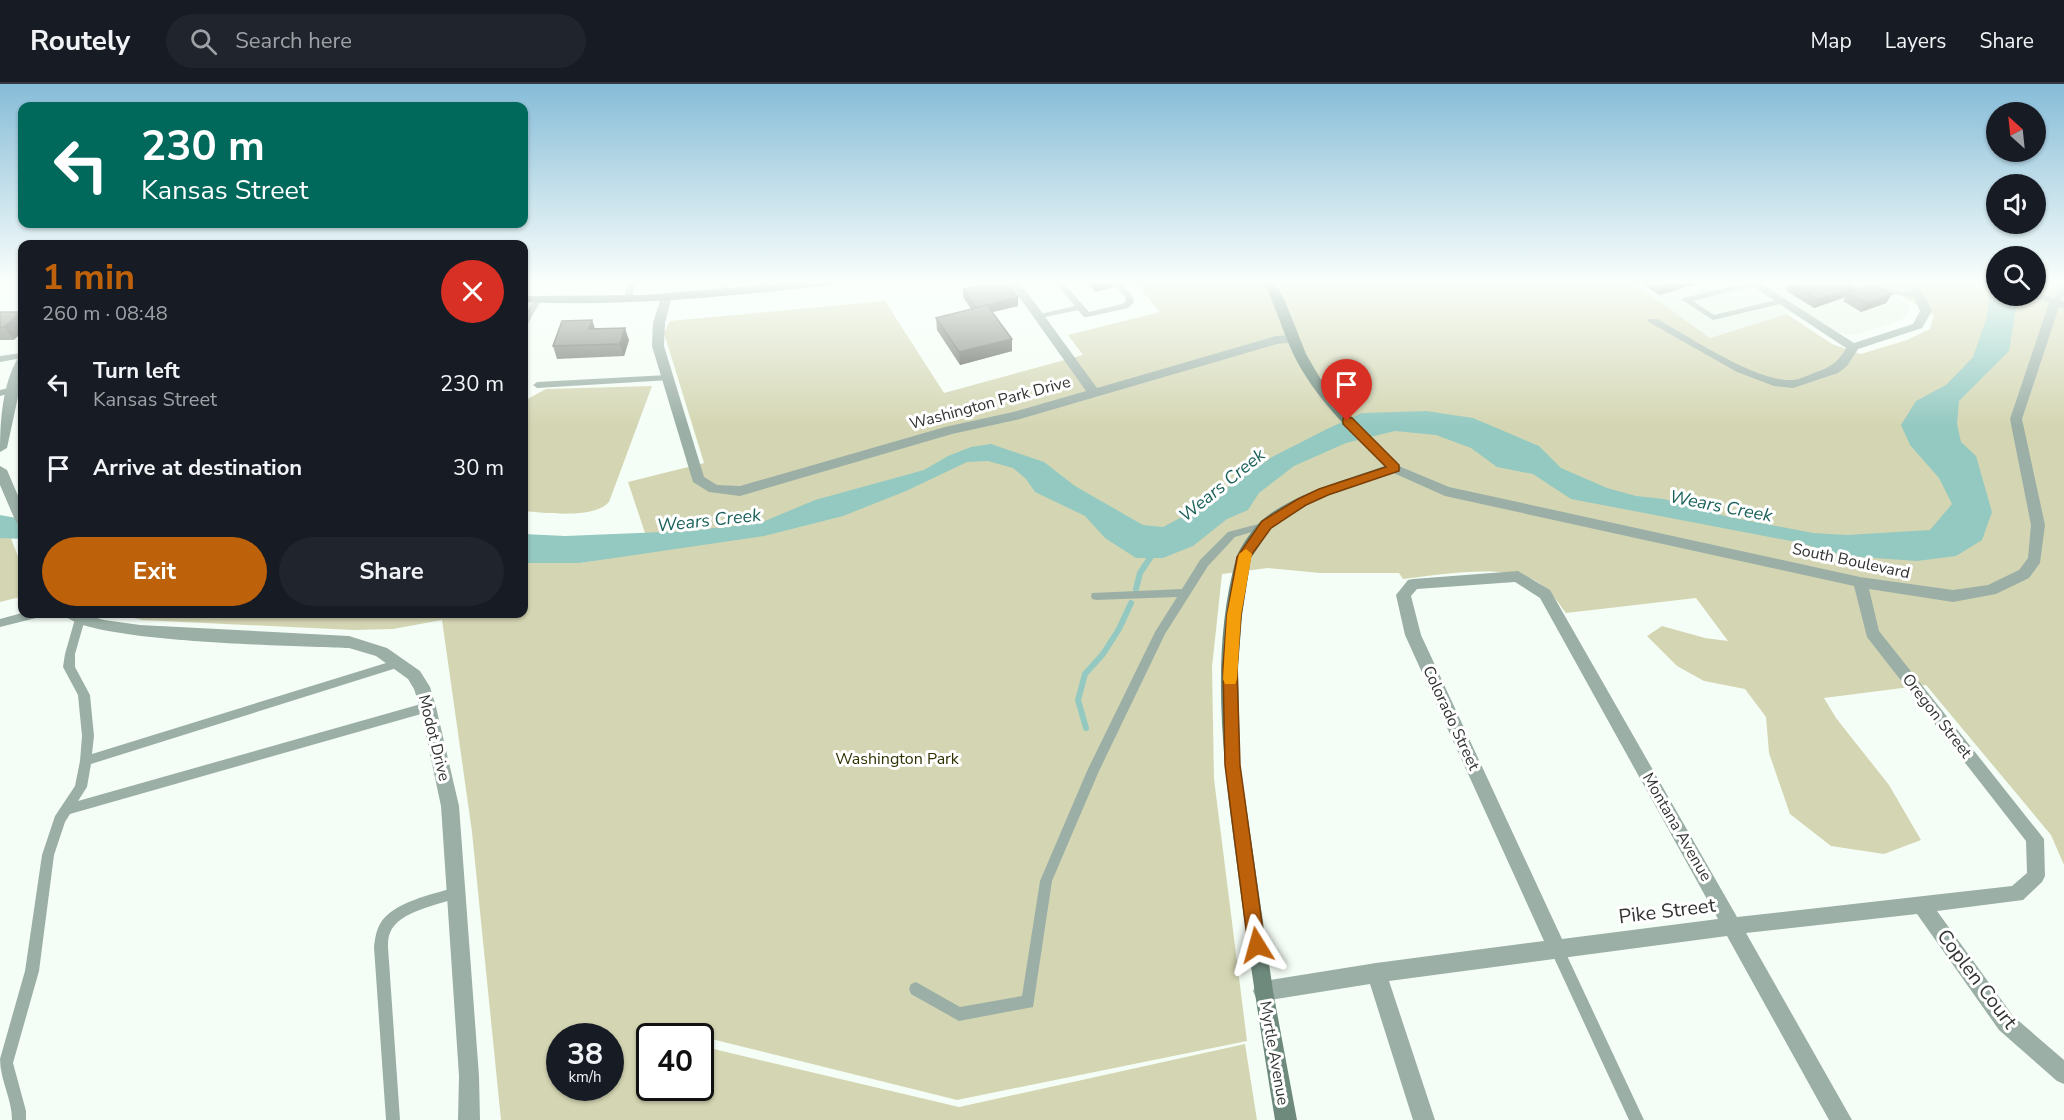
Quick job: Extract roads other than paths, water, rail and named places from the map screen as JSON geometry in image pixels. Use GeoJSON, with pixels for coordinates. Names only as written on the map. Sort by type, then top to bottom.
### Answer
{"type":"FeatureCollection","features":[{"type":"Feature","properties":{"kind":"street"},"geometry":{"type":"LineString","coordinates":[[658,329],[657,336],[667,378]]}},
{"type":"Feature","properties":{"kind":"street"},"geometry":{"type":"LineString","coordinates":[[1048,329],[1093,392]]}},
{"type":"Feature","properties":{"kind":"street"},"geometry":{"type":"LineString","coordinates":[[1290,329],[1304,363],[1332,406],[1394,468]]}},
{"type":"Feature","properties":{"kind":"street"},"geometry":{"type":"LineString","coordinates":[[1669,329],[1768,381],[1793,384],[1834,372],[1846,362],[1853,347],[1908,329]]}},
{"type":"Feature","properties":{"kind":"street"},"geometry":{"type":"LineString","coordinates":[[1825,329],[1853,347]]}},
{"type":"Feature","properties":{"kind":"street","name":"South Boulevard"},"geometry":{"type":"LineString","coordinates":[[1394,468],[1445,491],[1860,582],[1953,596],[1991,590],[2024,574],[2035,559],[2038,525],[2016,418],[2049,329]]}},
{"type":"Feature","properties":{"kind":"street","name":"Washington Park Drive"},"geometry":{"type":"LineString","coordinates":[[667,378],[698,479],[714,489],[741,491],[950,430],[1015,416],[1276,340],[1293,339]]}},
{"type":"Feature","properties":{"kind":"street"},"geometry":{"type":"LineString","coordinates":[[0,448],[18,376]]}},
{"type":"Feature","properties":{"kind":"street","name":"Myrtle Avenue"},"geometry":{"type":"LineString","coordinates":[[1286,1120],[1263,990],[1232,765],[1230,668],[1234,615],[1244,557],[1266,525],[1324,492],[1394,468]]}},
{"type":"Feature","properties":{"kind":"street"},"geometry":{"type":"LineString","coordinates":[[2,476],[18,511]]}},
{"type":"Feature","properties":{"kind":"street","name":"Montana Avenue"},"geometry":{"type":"LineString","coordinates":[[1518,576],[1545,594],[1734,926],[1841,1120]]}},
{"type":"Feature","properties":{"kind":"street","name":"Colorado Street"},"geometry":{"type":"LineString","coordinates":[[1518,576],[1413,584],[1403,595],[1413,634],[1556,947]]}},
{"type":"Feature","properties":{"kind":"street","name":"Oregon Street"},"geometry":{"type":"LineString","coordinates":[[1860,582],[1872,633],[2035,839]]}},
{"type":"Feature","properties":{"kind":"street","name":"Modot Drive"},"geometry":{"type":"LineString","coordinates":[[82,618],[109,627],[140,631],[349,642],[381,652],[414,675],[422,687],[429,707],[450,806],[469,1076],[469,1120]]}},
{"type":"Feature","properties":{"kind":"street","name":"Pike Street"},"geometry":{"type":"LineString","coordinates":[[1263,990],[1556,947],[2016,894],[2036,876],[2035,839]]}},
{"type":"Feature","properties":{"kind":"street","name":"Coplen Court"},"geometry":{"type":"LineString","coordinates":[[1921,904],[2006,1023],[2064,1074]]}},
{"type":"Feature","properties":{"kind":"street"},"geometry":{"type":"LineString","coordinates":[[1376,972],[1424,1120]]}},
{"type":"Feature","properties":{"kind":"lane"},"geometry":{"type":"LineString","coordinates":[[0,359],[18,357]]}},
{"type":"Feature","properties":{"kind":"lane"},"geometry":{"type":"LineString","coordinates":[[537,385],[667,378]]}},
{"type":"Feature","properties":{"kind":"lane"},"geometry":{"type":"LineString","coordinates":[[0,393],[14,390]]}},
{"type":"Feature","properties":{"kind":"lane"},"geometry":{"type":"LineString","coordinates":[[916,989],[959,1014],[1029,1002],[1046,881],[1093,771],[1160,632],[1204,562],[1232,534],[1266,525]]}},
{"type":"Feature","properties":{"kind":"lane"},"geometry":{"type":"LineString","coordinates":[[1096,596],[1185,593]]}},
{"type":"Feature","properties":{"kind":"lane"},"geometry":{"type":"LineString","coordinates":[[0,623],[20,618]]}},
{"type":"Feature","properties":{"kind":"lane"},"geometry":{"type":"LineString","coordinates":[[19,1120],[19,1111],[6,1063],[32,971],[48,855],[59,820],[81,787],[86,761],[88,736],[84,695],[69,667],[76,618]]}},
{"type":"Feature","properties":{"kind":"lane"},"geometry":{"type":"LineString","coordinates":[[86,761],[399,663]]}},
{"type":"Feature","properties":{"kind":"lane"},"geometry":{"type":"LineString","coordinates":[[66,810],[429,707]]}},
{"type":"Feature","properties":{"kind":"lane"},"geometry":{"type":"LineString","coordinates":[[393,1120],[381,947],[383,932],[386,925],[398,915],[456,893]]}},
{"type":"Feature","properties":{"kind":"lane"},"geometry":{"type":"LineString","coordinates":[[1556,947],[1637,1120]]}},
{"type":"Feature","properties":{"kind":"water"},"geometry":{"type":"Polygon","coordinates":[[[1983,329],[2013,329],[2009,351],[1959,401],[1957,424],[1961,442],[1976,456],[1992,512],[1982,540],[1956,556],[1917,561],[1846,556],[1796,542],[1571,499],[1533,474],[1497,467],[1471,448],[1436,435],[1395,431],[1346,443],[1294,466],[1259,493],[1248,510],[1227,519],[1193,546],[1163,558],[1136,558],[1105,538],[1085,516],[1035,492],[1026,479],[1013,468],[988,461],[967,462],[906,491],[843,516],[764,536],[580,563],[528,563],[528,534],[565,536],[688,531],[760,523],[815,500],[924,470],[948,456],[971,447],[991,444],[1044,462],[1075,486],[1143,525],[1163,527],[1195,510],[1272,457],[1362,413],[1426,411],[1473,418],[1539,446],[1561,468],[1607,488],[1636,496],[1664,499],[1725,516],[1813,533],[1847,535],[1930,530],[1952,504],[1939,478],[1910,445],[1901,425],[1916,401],[1946,385],[1973,357],[1983,329]]]}},
{"type":"Feature","properties":{"kind":"water"},"geometry":{"type":"Polygon","coordinates":[[[0,515],[18,518],[18,539],[0,538],[0,515]]]}},
{"type":"Feature","properties":{"kind":"waterway"},"geometry":{"type":"LineString","coordinates":[[1136,589],[1140,573],[1154,552]]}},
{"type":"Feature","properties":{"kind":"waterway"},"geometry":{"type":"LineString","coordinates":[[1086,728],[1078,700],[1085,674],[1103,654],[1119,629],[1131,603]]}},
{"type":"Feature","properties":{"kind":"water label","name":"Wears Creek"},"geometry":{"type":"Point","coordinates":[1222,485]}},
{"type":"Feature","properties":{"kind":"water label","name":"Wears Creek"},"geometry":{"type":"Point","coordinates":[1721,506]}},
{"type":"Feature","properties":{"kind":"water label","name":"Wears Creek"},"geometry":{"type":"Point","coordinates":[709,520]}},
{"type":"Feature","properties":{"kind":"park label","name":"Washington Park"},"geometry":{"type":"Point","coordinates":[897,759]}}]}
